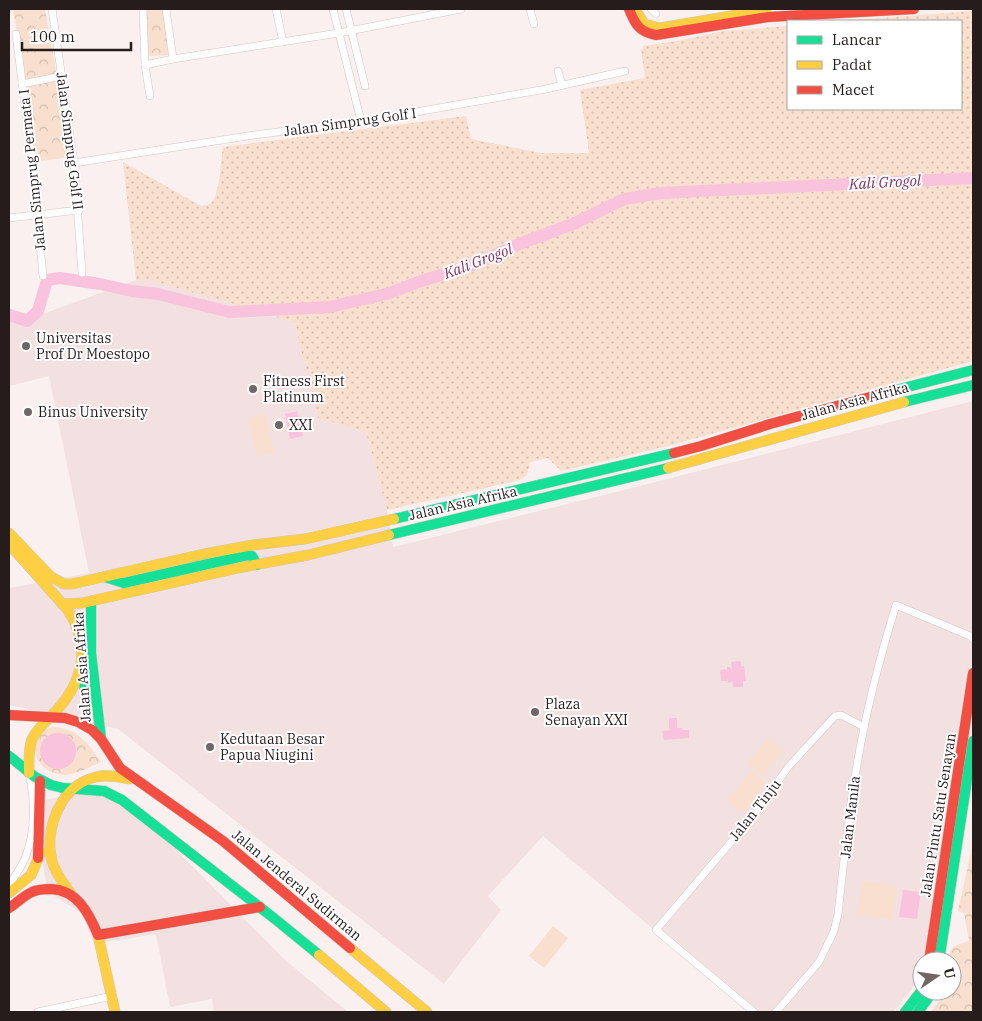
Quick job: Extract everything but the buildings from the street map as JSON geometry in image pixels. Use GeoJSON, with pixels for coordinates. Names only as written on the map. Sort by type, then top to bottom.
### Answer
{"type":"FeatureCollection","features":[{"type":"Feature","properties":{"kind":"main road"},"geometry":{"type":"LineString","coordinates":[[629,9],[635,24],[640,30],[656,35],[768,16],[914,9]]}},
{"type":"Feature","properties":{"kind":"main road"},"geometry":{"type":"LineString","coordinates":[[636,9],[639,18],[644,24],[660,28],[734,14],[785,9]]}},
{"type":"Feature","properties":{"kind":"main road","name":"Jalan Asia Afrika"},"geometry":{"type":"LineString","coordinates":[[9,533],[50,576],[64,584],[72,584],[253,545],[305,540],[552,483],[701,446],[770,424],[973,370]]}},
{"type":"Feature","properties":{"kind":"main road"},"geometry":{"type":"LineString","coordinates":[[920,384],[926,390],[925,395],[922,397]]}},
{"type":"Feature","properties":{"kind":"main road","name":"Jalan Asia Afrika"},"geometry":{"type":"LineString","coordinates":[[101,739],[95,699],[90,618],[91,601],[308,555],[690,462],[922,397],[973,385]]}},
{"type":"Feature","properties":{"kind":"main road"},"geometry":{"type":"LineString","coordinates":[[552,483],[555,495]]}},
{"type":"Feature","properties":{"kind":"main road"},"geometry":{"type":"LineString","coordinates":[[9,544],[75,621],[80,639],[85,693],[89,698],[95,699]]}},
{"type":"Feature","properties":{"kind":"main road"},"geometry":{"type":"LineString","coordinates":[[105,577],[124,583],[248,555],[252,556],[257,565]]}},
{"type":"Feature","properties":{"kind":"main road"},"geometry":{"type":"LineString","coordinates":[[62,604],[91,601]]}},
{"type":"Feature","properties":{"kind":"main road"},"geometry":{"type":"LineString","coordinates":[[75,621],[82,617],[90,618]]}},
{"type":"Feature","properties":{"kind":"main road"},"geometry":{"type":"LineString","coordinates":[[29,773],[28,750],[31,739],[72,692],[82,666]]}},
{"type":"Feature","properties":{"kind":"main road","name":"Jalan Pintu Satu Senayan"},"geometry":{"type":"LineString","coordinates":[[931,951],[973,673]]}},
{"type":"Feature","properties":{"kind":"main road"},"geometry":{"type":"LineString","coordinates":[[9,715],[26,717],[51,716],[78,722],[92,730],[101,739],[120,768],[145,785]]}},
{"type":"Feature","properties":{"kind":"main road","name":"Jalan Pintu Satu Senayan"},"geometry":{"type":"LineString","coordinates":[[941,951],[973,741]]}},
{"type":"Feature","properties":{"kind":"main road"},"geometry":{"type":"LineString","coordinates":[[9,756],[40,781],[59,788],[104,790],[122,800],[260,907],[386,1012]]}},
{"type":"Feature","properties":{"kind":"main road"},"geometry":{"type":"LineString","coordinates":[[9,893],[31,875],[62,801],[75,788],[89,779],[111,774],[145,785]]}},
{"type":"Feature","properties":{"kind":"main road"},"geometry":{"type":"LineString","coordinates":[[38,858],[40,781]]}},
{"type":"Feature","properties":{"kind":"main road","name":"Jalan Jenderal Sudirman"},"geometry":{"type":"LineString","coordinates":[[145,785],[223,841],[427,1012]]}},
{"type":"Feature","properties":{"kind":"main road"},"geometry":{"type":"LineString","coordinates":[[50,830],[50,848],[53,864],[71,894],[86,908],[98,935],[115,1012]]}},
{"type":"Feature","properties":{"kind":"main road"},"geometry":{"type":"LineString","coordinates":[[9,908],[32,892],[39,890],[58,889],[71,894]]}},
{"type":"Feature","properties":{"kind":"main road"},"geometry":{"type":"LineString","coordinates":[[98,935],[260,907]]}},
{"type":"Feature","properties":{"kind":"main road"},"geometry":{"type":"LineString","coordinates":[[905,1012],[914,1001]]}},
{"type":"Feature","properties":{"kind":"main road"},"geometry":{"type":"LineString","coordinates":[[918,1012],[928,1001]]}},
{"type":"Feature","properties":{"kind":"street","name":"Jalan Simprug Golf II"},"geometry":{"type":"LineString","coordinates":[[52,9],[74,163],[79,210],[82,273]]}},
{"type":"Feature","properties":{"kind":"street"},"geometry":{"type":"LineString","coordinates":[[143,9],[145,64],[150,96]]}},
{"type":"Feature","properties":{"kind":"street"},"geometry":{"type":"LineString","coordinates":[[166,9],[173,59]]}},
{"type":"Feature","properties":{"kind":"street"},"geometry":{"type":"LineString","coordinates":[[276,9],[283,42]]}},
{"type":"Feature","properties":{"kind":"street"},"geometry":{"type":"LineString","coordinates":[[333,9],[361,122]]}},
{"type":"Feature","properties":{"kind":"street"},"geometry":{"type":"LineString","coordinates":[[346,9],[365,86]]}},
{"type":"Feature","properties":{"kind":"street"},"geometry":{"type":"LineString","coordinates":[[145,64],[351,31],[461,9]]}},
{"type":"Feature","properties":{"kind":"street"},"geometry":{"type":"LineString","coordinates":[[530,9],[534,24]]}},
{"type":"Feature","properties":{"kind":"street","name":"Jalan Simprug Permata I"},"geometry":{"type":"LineString","coordinates":[[16,34],[33,169],[43,276]]}},
{"type":"Feature","properties":{"kind":"street","name":"Jalan Simprug Golf I"},"geometry":{"type":"LineString","coordinates":[[74,163],[361,122],[562,85],[625,70]]}},
{"type":"Feature","properties":{"kind":"street"},"geometry":{"type":"LineString","coordinates":[[558,71],[562,85]]}},
{"type":"Feature","properties":{"kind":"street"},"geometry":{"type":"LineString","coordinates":[[22,84],[62,76]]}},
{"type":"Feature","properties":{"kind":"street"},"geometry":{"type":"LineString","coordinates":[[9,218],[79,210]]}},
{"type":"Feature","properties":{"kind":"street","name":"Jalan Manila"},"geometry":{"type":"LineString","coordinates":[[776,1012],[819,962],[834,930],[838,914],[854,782],[864,727],[896,605],[972,637]]}},
{"type":"Feature","properties":{"kind":"street","name":"Jalan Tinju"},"geometry":{"type":"LineString","coordinates":[[754,1012],[656,930],[754,815],[790,766],[835,716],[841,715],[864,727]]}},
{"type":"Feature","properties":{"kind":"street"},"geometry":{"type":"LineString","coordinates":[[9,885],[25,858],[31,839],[33,791],[29,773]]}},
{"type":"Feature","properties":{"kind":"street"},"geometry":{"type":"LineString","coordinates":[[38,1012],[112,996]]}},
{"type":"Feature","properties":{"kind":"shaded area"},"geometry":{"type":"Polygon","coordinates":[[[136,280],[153,281],[294,322],[318,418],[366,432],[387,510],[393,547],[973,401],[973,655],[927,951],[912,951],[912,989],[893,1012],[751,1012],[543,836],[488,896],[501,910],[444,984],[118,729],[9,705],[9,588],[89,573],[49,376],[9,386],[9,309],[37,316],[136,280]]]}},
{"type":"Feature","properties":{"kind":"shaded area"},"geometry":{"type":"Polygon","coordinates":[[[297,411],[303,436],[290,439],[285,414],[297,411]]]}},
{"type":"Feature","properties":{"kind":"shaded area"},"geometry":{"type":"Polygon","coordinates":[[[741,661],[741,666],[744,666],[746,681],[743,681],[743,687],[733,687],[732,679],[732,682],[728,683],[728,678],[727,681],[721,681],[720,670],[726,669],[727,671],[727,667],[730,667],[732,670],[731,662],[741,661]]]}},
{"type":"Feature","properties":{"kind":"shaded area"},"geometry":{"type":"Polygon","coordinates":[[[670,718],[677,718],[677,728],[689,730],[689,738],[664,740],[662,731],[671,730],[669,729],[670,718]]]}},
{"type":"Feature","properties":{"kind":"shaded area"},"geometry":{"type":"Polygon","coordinates":[[[58,733],[65,734],[71,738],[75,744],[75,758],[71,764],[65,768],[58,769],[51,768],[45,764],[41,758],[40,751],[41,744],[45,738],[51,734],[58,733]]]}},
{"type":"Feature","properties":{"kind":"shaded area"},"geometry":{"type":"Polygon","coordinates":[[[86,793],[128,801],[285,960],[348,1012],[214,1012],[212,999],[170,1007],[156,934],[94,944],[83,914],[48,892],[31,802],[86,793]]]}},
{"type":"Feature","properties":{"kind":"shaded area"},"geometry":{"type":"Polygon","coordinates":[[[903,890],[921,892],[917,919],[899,917],[903,890]]]}},
{"type":"Feature","properties":{"kind":"green space"},"geometry":{"type":"Polygon","coordinates":[[[13,9],[45,9],[71,157],[34,162],[30,127],[30,104],[13,9]]]}},
{"type":"Feature","properties":{"kind":"green space"},"geometry":{"type":"Polygon","coordinates":[[[144,9],[164,9],[170,55],[148,56],[144,9]]]}},
{"type":"Feature","properties":{"kind":"green space"},"geometry":{"type":"Polygon","coordinates":[[[973,11],[973,361],[668,446],[561,471],[548,458],[530,462],[527,475],[520,480],[387,510],[366,432],[318,418],[294,322],[153,281],[136,280],[123,162],[201,206],[205,206],[210,204],[215,198],[223,147],[466,116],[471,139],[541,153],[589,153],[580,90],[645,78],[641,49],[643,49],[643,46],[724,31],[787,26],[787,110],[962,110],[962,20],[854,20],[973,11]]]}},
{"type":"Feature","properties":{"kind":"green space"},"geometry":{"type":"Polygon","coordinates":[[[265,414],[274,452],[257,456],[248,418],[265,414]]]}},
{"type":"Feature","properties":{"kind":"green space"},"geometry":{"type":"Polygon","coordinates":[[[56,727],[71,731],[83,739],[101,762],[72,774],[59,774],[48,770],[40,763],[35,745],[37,737],[44,730],[56,727]]]}},
{"type":"Feature","properties":{"kind":"green space"},"geometry":{"type":"Polygon","coordinates":[[[767,738],[783,750],[763,776],[747,764],[767,738]]]}},
{"type":"Feature","properties":{"kind":"green space"},"geometry":{"type":"Polygon","coordinates":[[[751,771],[766,784],[743,813],[727,800],[751,771]]]}},
{"type":"Feature","properties":{"kind":"green space"},"geometry":{"type":"Polygon","coordinates":[[[973,843],[973,1012],[931,1012],[939,1001],[962,1001],[962,951],[951,951],[954,946],[969,941],[964,913],[958,911],[973,843]]]}},
{"type":"Feature","properties":{"kind":"green space"},"geometry":{"type":"Polygon","coordinates":[[[863,881],[897,886],[892,920],[857,914],[863,881]]]}},
{"type":"Feature","properties":{"kind":"green space"},"geometry":{"type":"Polygon","coordinates":[[[553,926],[568,938],[544,968],[529,956],[553,926]]]}},
{"type":"Feature","properties":{"kind":"waterway","name":"Kali Grogol"},"geometry":{"type":"LineString","coordinates":[[9,315],[27,321],[38,311],[47,280],[60,278],[158,294],[229,312],[330,307],[390,293],[473,265],[519,244],[573,224],[624,199],[661,193],[973,178]]}},
{"type":"Feature","properties":{"kind":"traffic: fast"},"geometry":{"type":"LineString","coordinates":[[896,390],[973,370]]}},
{"type":"Feature","properties":{"kind":"traffic: fast"},"geometry":{"type":"LineString","coordinates":[[904,402],[973,385]]}},
{"type":"Feature","properties":{"kind":"traffic: fast"},"geometry":{"type":"LineString","coordinates":[[394,519],[674,453]]}},
{"type":"Feature","properties":{"kind":"traffic: fast"},"geometry":{"type":"LineString","coordinates":[[389,535],[668,468]]}},
{"type":"Feature","properties":{"kind":"traffic: fast"},"geometry":{"type":"LineString","coordinates":[[105,577],[124,583],[248,555],[252,556],[257,565]]}},
{"type":"Feature","properties":{"kind":"traffic: fast"},"geometry":{"type":"LineString","coordinates":[[91,601],[91,653],[101,739]]}},
{"type":"Feature","properties":{"kind":"traffic: fast"},"geometry":{"type":"LineString","coordinates":[[83,671],[85,692],[95,699]]}},
{"type":"Feature","properties":{"kind":"traffic: fast"},"geometry":{"type":"LineString","coordinates":[[941,951],[973,741]]}},
{"type":"Feature","properties":{"kind":"traffic: fast"},"geometry":{"type":"LineString","coordinates":[[9,756],[35,777],[51,785],[63,788],[104,791],[122,800],[319,955]]}},
{"type":"Feature","properties":{"kind":"traffic: fast"},"geometry":{"type":"LineString","coordinates":[[905,1012],[914,1001]]}},
{"type":"Feature","properties":{"kind":"traffic: fast"},"geometry":{"type":"LineString","coordinates":[[918,1012],[926,1001]]}},
{"type":"Feature","properties":{"kind":"traffic: slow"},"geometry":{"type":"LineString","coordinates":[[637,12],[644,24],[660,28],[766,10]]}},
{"type":"Feature","properties":{"kind":"traffic: slow"},"geometry":{"type":"LineString","coordinates":[[668,468],[904,402]]}},
{"type":"Feature","properties":{"kind":"traffic: slow"},"geometry":{"type":"LineString","coordinates":[[9,533],[50,576],[64,584],[72,584],[204,554],[253,545],[305,539],[394,519]]}},
{"type":"Feature","properties":{"kind":"traffic: slow"},"geometry":{"type":"LineString","coordinates":[[62,604],[82,603],[238,568],[308,555],[389,535]]}},
{"type":"Feature","properties":{"kind":"traffic: slow"},"geometry":{"type":"LineString","coordinates":[[9,544],[67,609],[75,622],[82,648],[78,674],[73,686],[57,710],[40,727],[32,739],[29,752],[29,773]]}},
{"type":"Feature","properties":{"kind":"traffic: slow"},"geometry":{"type":"LineString","coordinates":[[71,894],[57,874],[52,861],[51,835],[53,822],[58,810],[73,789],[84,782],[104,776],[130,779]]}},
{"type":"Feature","properties":{"kind":"traffic: slow"},"geometry":{"type":"LineString","coordinates":[[9,893],[31,875],[41,852]]}},
{"type":"Feature","properties":{"kind":"traffic: slow"},"geometry":{"type":"LineString","coordinates":[[98,935],[115,1012]]}},
{"type":"Feature","properties":{"kind":"traffic: slow"},"geometry":{"type":"LineString","coordinates":[[350,948],[427,1012]]}},
{"type":"Feature","properties":{"kind":"traffic: slow"},"geometry":{"type":"LineString","coordinates":[[319,955],[386,1012]]}},
{"type":"Feature","properties":{"kind":"traffic: jam"},"geometry":{"type":"LineString","coordinates":[[629,9],[638,27],[645,32],[656,35],[768,17],[914,9]]}},
{"type":"Feature","properties":{"kind":"traffic: jam"},"geometry":{"type":"LineString","coordinates":[[674,453],[770,424],[896,390]]}},
{"type":"Feature","properties":{"kind":"traffic: jam"},"geometry":{"type":"LineString","coordinates":[[931,951],[973,673]]}},
{"type":"Feature","properties":{"kind":"traffic: jam"},"geometry":{"type":"LineString","coordinates":[[9,715],[65,718],[78,722],[92,730],[101,739],[120,768],[223,841],[350,948]]}},
{"type":"Feature","properties":{"kind":"traffic: jam"},"geometry":{"type":"LineString","coordinates":[[38,858],[40,781]]}},
{"type":"Feature","properties":{"kind":"traffic: jam"},"geometry":{"type":"LineString","coordinates":[[9,908],[34,891],[46,889],[60,890],[75,898],[81,904],[91,919],[98,935],[260,907]]}},
{"type":"Feature","properties":{"kind":"place","name":"Universitas Prof Dr Moestopo"},"geometry":{"type":"Point","coordinates":[26,346]}},
{"type":"Feature","properties":{"kind":"place","name":"Fitness First Platinum"},"geometry":{"type":"Point","coordinates":[253,389]}},
{"type":"Feature","properties":{"kind":"place","name":"Binus University"},"geometry":{"type":"Point","coordinates":[28,412]}},
{"type":"Feature","properties":{"kind":"place","name":"XXI"},"geometry":{"type":"Point","coordinates":[279,425]}},
{"type":"Feature","properties":{"kind":"place","name":"Plaza Senayan XXI"},"geometry":{"type":"Point","coordinates":[535,712]}},
{"type":"Feature","properties":{"kind":"place","name":"Kedutaan Besar Papua Niugini"},"geometry":{"type":"Point","coordinates":[210,747]}}]}
